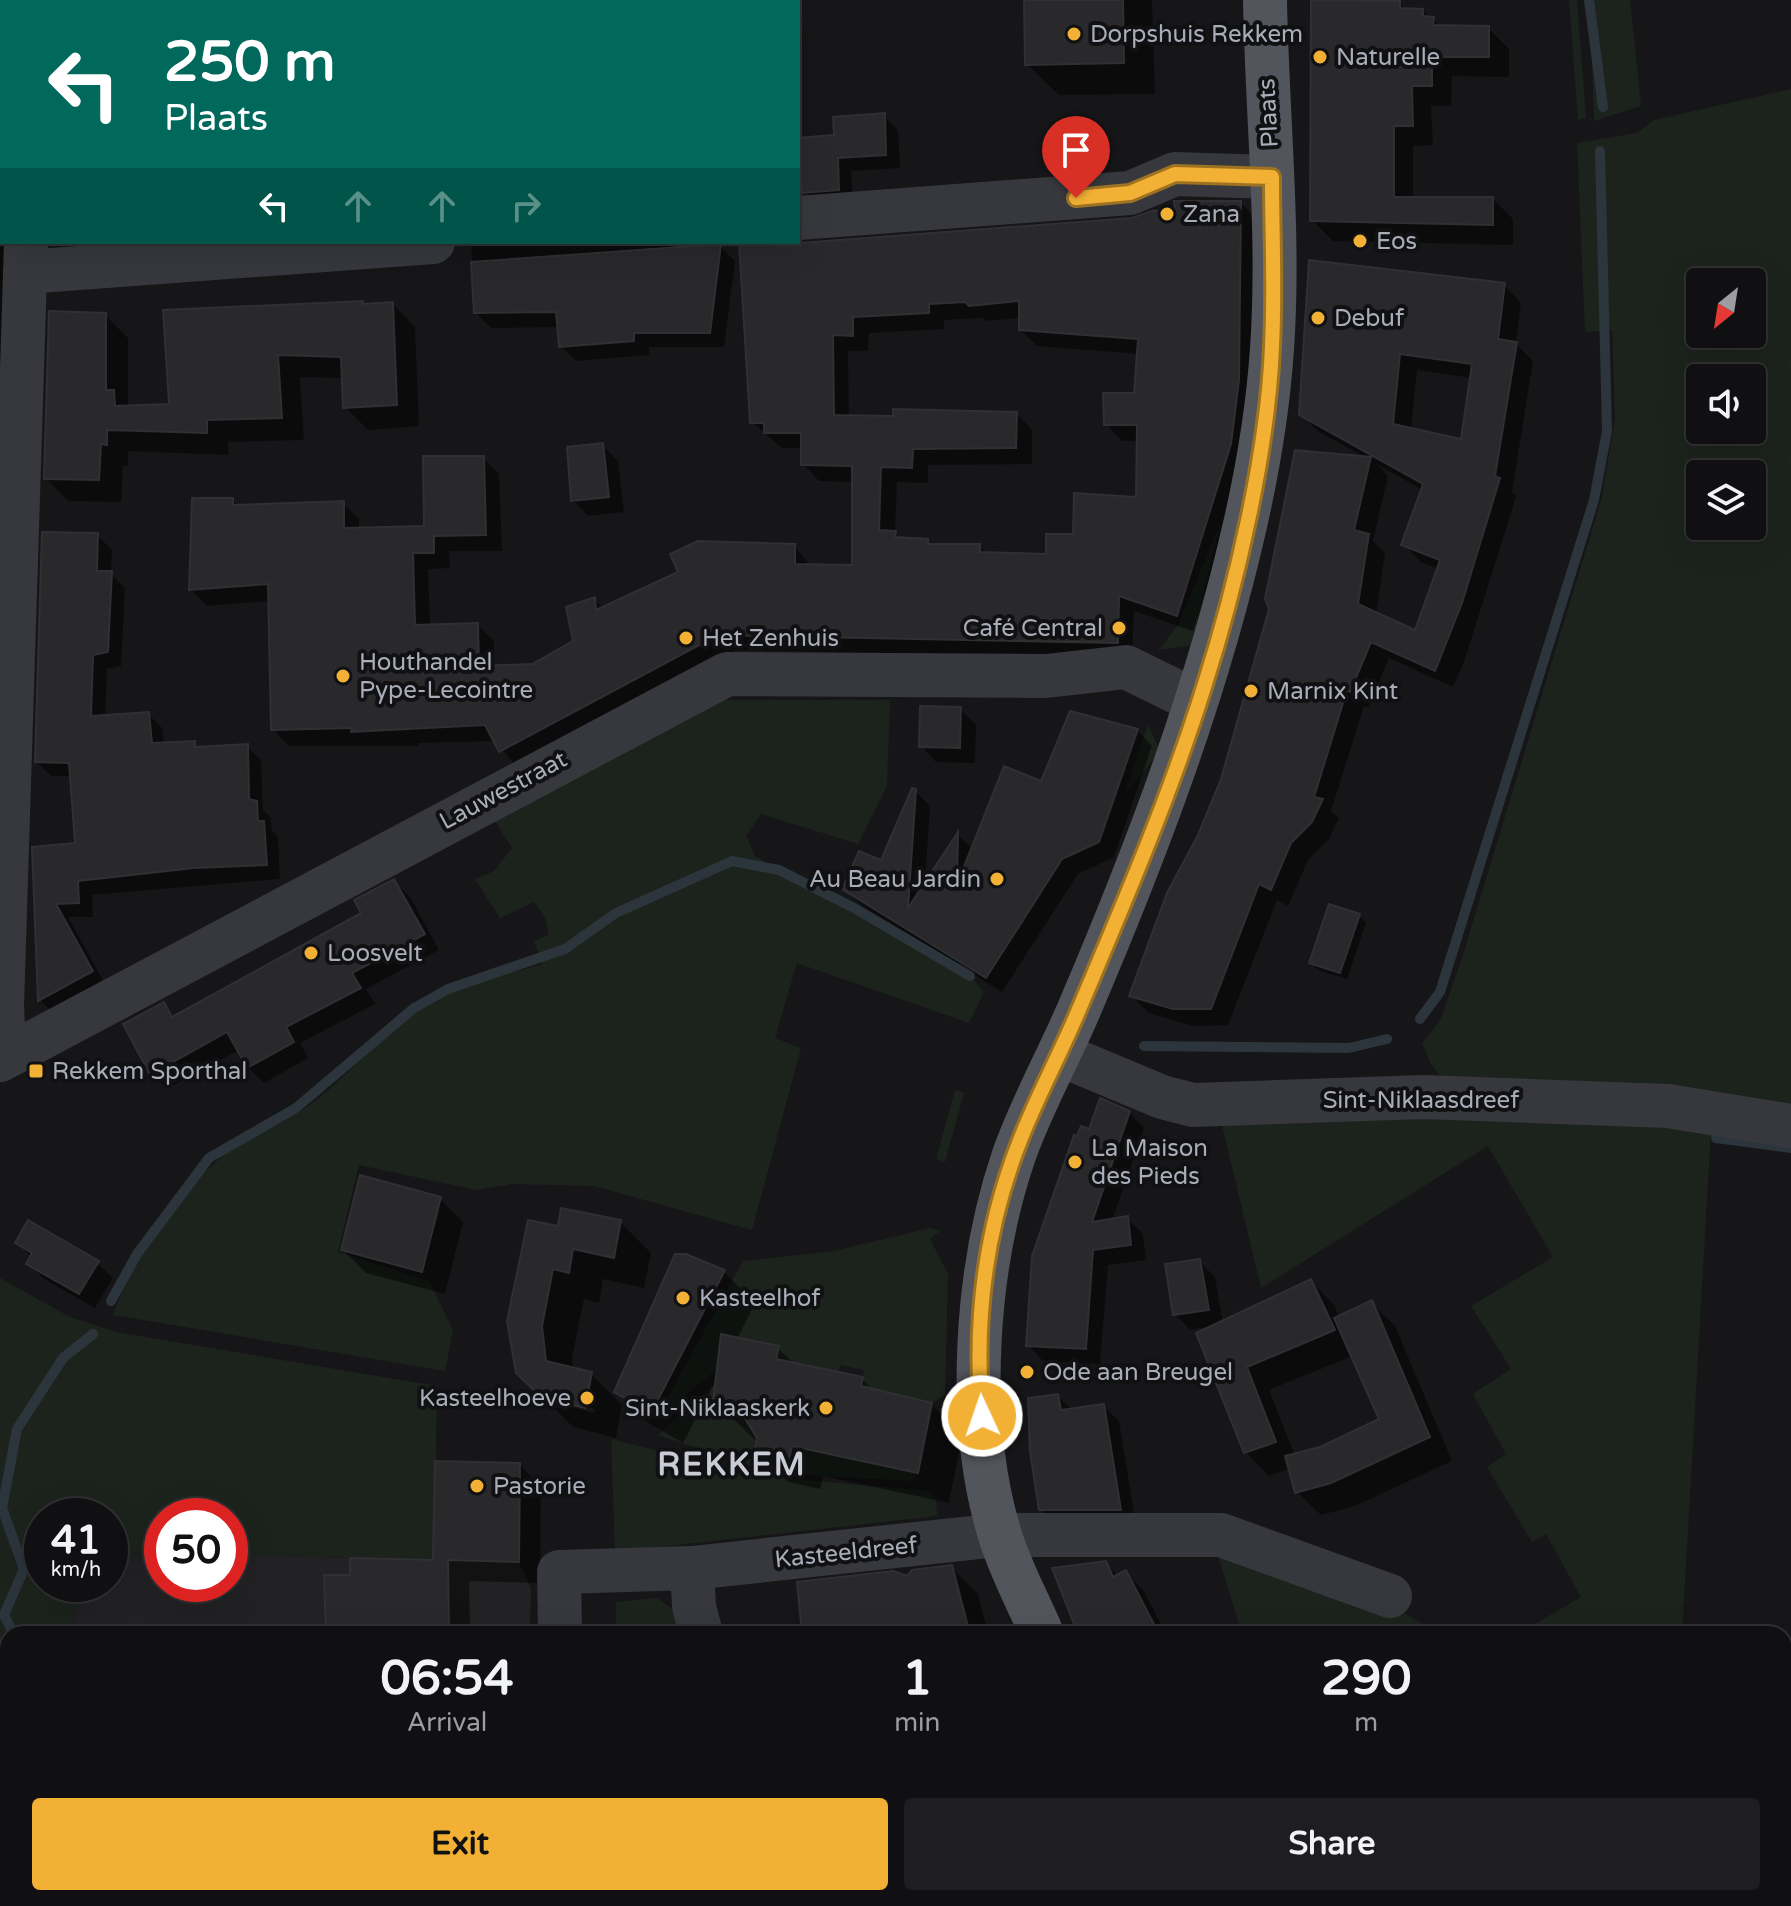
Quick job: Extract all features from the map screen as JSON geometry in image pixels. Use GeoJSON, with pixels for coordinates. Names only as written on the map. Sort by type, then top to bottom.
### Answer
{"type":"FeatureCollection","features":[{"type":"Feature","properties":{"kind":"main road","name":"Plaats"},"geometry":{"type":"LineString","coordinates":[[1265,0],[1272,177]]}},
{"type":"Feature","properties":{"kind":"main road"},"geometry":{"type":"LineString","coordinates":[[1038,1626],[990,1536],[980,1391],[980,1312],[997,1210],[1020,1139],[1059,1054],[1169,787],[1194,691],[1246,524],[1262,437],[1272,347],[1272,177]]}},
{"type":"Feature","properties":{"kind":"street","name":"Plaats"},"geometry":{"type":"LineString","coordinates":[[800,218],[1130,193],[1175,174],[1272,177]]}},
{"type":"Feature","properties":{"kind":"street"},"geometry":{"type":"LineString","coordinates":[[8,1056],[2,1005],[26,257],[379,244]]}},
{"type":"Feature","properties":{"kind":"street","name":"Lauwestraat"},"geometry":{"type":"LineString","coordinates":[[8,1056],[727,674],[1046,676],[1162,707],[1194,691]]}},
{"type":"Feature","properties":{"kind":"street","name":"Sint-Niklaasdreef"},"geometry":{"type":"LineString","coordinates":[[1059,1054],[1162,1097],[1193,1105],[1391,1096],[1438,1097],[1668,1106],[1791,1126]]}},
{"type":"Feature","properties":{"kind":"street","name":"Kasteeldreef"},"geometry":{"type":"LineString","coordinates":[[560,1626],[559,1572],[692,1568],[990,1536],[1221,1535],[1390,1596]]}},
{"type":"Feature","properties":{"kind":"street"},"geometry":{"type":"LineString","coordinates":[[692,1568],[694,1606],[699,1626]]}},
{"type":"Feature","properties":{"kind":"shaded area"},"geometry":{"type":"Polygon","coordinates":[[[1569,0],[1577,0],[1586,118],[1578,120],[1569,0]]]}},
{"type":"Feature","properties":{"kind":"shaded area"},"geometry":{"type":"Polygon","coordinates":[[[1590,0],[1630,0],[1641,106],[1594,121],[1590,0]]]}},
{"type":"Feature","properties":{"kind":"shaded area"},"geometry":{"type":"Polygon","coordinates":[[[1791,89],[1791,1106],[1443,1079],[1431,1064],[1422,1043],[1440,1021],[1462,958],[1602,497],[1615,418],[1612,330],[1585,332],[1577,143],[1637,133],[1654,120],[1791,89]]]}},
{"type":"Feature","properties":{"kind":"shaded area"},"geometry":{"type":"Polygon","coordinates":[[[1220,525],[1191,645],[1159,650],[1178,625],[1220,525]]]}},
{"type":"Feature","properties":{"kind":"shaded area"},"geometry":{"type":"Polygon","coordinates":[[[716,700],[890,700],[887,786],[858,844],[761,814],[746,836],[755,856],[840,905],[854,908],[970,976],[984,992],[969,1023],[797,963],[775,1038],[801,1048],[752,1230],[594,1186],[511,1184],[476,1190],[359,1165],[338,1252],[429,1281],[453,1330],[445,1371],[113,1315],[133,1271],[162,1223],[215,1163],[320,1097],[423,1006],[466,985],[542,964],[534,941],[549,935],[545,917],[534,902],[500,918],[475,879],[494,871],[512,848],[493,818],[716,700]]]}},
{"type":"Feature","properties":{"kind":"shaded area"},"geometry":{"type":"Polygon","coordinates":[[[1148,724],[1160,751],[1125,795],[1148,724]]]}},
{"type":"Feature","properties":{"kind":"shaded area"},"geometry":{"type":"Polygon","coordinates":[[[955,1090],[964,1093],[945,1162],[936,1159],[955,1090]]]}},
{"type":"Feature","properties":{"kind":"shaded area"},"geometry":{"type":"Polygon","coordinates":[[[1432,1114],[1711,1130],[1682,1626],[1532,1626],[1581,1597],[1546,1534],[1532,1542],[1487,1467],[1506,1454],[1473,1394],[1511,1369],[1471,1306],[1553,1257],[1488,1146],[1261,1288],[1220,1117],[1432,1114]]]}},
{"type":"Feature","properties":{"kind":"shaded area"},"geometry":{"type":"Polygon","coordinates":[[[930,1228],[940,1231],[930,1239],[948,1274],[945,1395],[932,1403],[861,1388],[864,1370],[840,1365],[836,1383],[806,1376],[808,1365],[776,1359],[778,1346],[728,1335],[722,1365],[656,1419],[743,1261],[834,1251],[930,1228]]]}},
{"type":"Feature","properties":{"kind":"shaded area"},"geometry":{"type":"Polygon","coordinates":[[[0,1278],[70,1317],[116,1332],[437,1386],[434,1560],[248,1555],[248,1498],[144,1498],[144,1558],[128,1558],[128,1498],[24,1498],[24,1602],[78,1602],[73,1626],[0,1626],[0,1278]]]}},
{"type":"Feature","properties":{"kind":"shaded area"},"geometry":{"type":"Polygon","coordinates":[[[715,1384],[713,1402],[727,1414],[751,1419],[759,1431],[755,1452],[789,1459],[792,1446],[918,1473],[912,1481],[792,1474],[751,1466],[658,1435],[715,1384]]]}},
{"type":"Feature","properties":{"kind":"shaded area"},"geometry":{"type":"Polygon","coordinates":[[[611,1439],[758,1476],[929,1491],[936,1498],[937,1516],[615,1552],[611,1439]]]}},
{"type":"Feature","properties":{"kind":"shaded area"},"geometry":{"type":"Polygon","coordinates":[[[1216,1549],[1400,1610],[1426,1626],[1240,1626],[1216,1549]]]}},
{"type":"Feature","properties":{"kind":"shaded area"},"geometry":{"type":"Polygon","coordinates":[[[248,1555],[519,1562],[531,1588],[530,1626],[73,1626],[78,1602],[128,1602],[128,1558],[144,1558],[144,1602],[248,1602],[248,1555]]]}},
{"type":"Feature","properties":{"kind":"shaded area"},"geometry":{"type":"Polygon","coordinates":[[[657,1598],[673,1609],[678,1626],[616,1626],[616,1602],[657,1598]]]}},
{"type":"Feature","properties":{"kind":"building","name":"Dorpshuis Rekkem"},"geometry":{"type":"Polygon","coordinates":[[[1024,0],[1123,0],[1124,63],[1025,65],[1024,0]]]}},
{"type":"Feature","properties":{"kind":"building"},"geometry":{"type":"Polygon","coordinates":[[[1311,0],[1400,1],[1400,8],[1423,9],[1423,16],[1434,17],[1433,25],[1489,26],[1489,57],[1432,57],[1432,86],[1412,86],[1413,126],[1394,126],[1394,197],[1493,197],[1493,225],[1310,221],[1311,0]]]}},
{"type":"Feature","properties":{"kind":"building"},"geometry":{"type":"Polygon","coordinates":[[[885,113],[886,155],[838,158],[839,190],[802,193],[800,138],[834,135],[833,117],[885,113]]]}},
{"type":"Feature","properties":{"kind":"building"},"geometry":{"type":"Polygon","coordinates":[[[1174,201],[1241,201],[1239,380],[1231,444],[1177,616],[1119,596],[1118,643],[718,635],[499,752],[485,725],[351,732],[352,728],[271,730],[268,584],[189,590],[192,498],[233,498],[233,505],[344,501],[344,528],[424,526],[423,456],[484,456],[486,535],[434,536],[434,553],[413,553],[415,625],[478,623],[479,666],[532,664],[573,641],[566,607],[595,597],[596,610],[678,572],[670,554],[698,541],[795,544],[795,564],[852,565],[852,466],[801,465],[801,433],[764,433],[764,423],[750,423],[739,244],[800,244],[1132,218],[1152,211],[1175,209],[1174,201]],[[1019,301],[969,306],[965,302],[929,304],[929,313],[853,317],[853,336],[833,335],[834,415],[893,416],[893,409],[1017,412],[1016,448],[913,449],[912,468],[881,467],[879,530],[896,531],[895,537],[928,539],[928,544],[980,544],[980,552],[1046,554],[1046,534],[1073,534],[1074,493],[1136,497],[1137,425],[1104,425],[1103,393],[1134,393],[1138,339],[1019,330],[1019,301]]]}},
{"type":"Feature","properties":{"kind":"building"},"geometry":{"type":"Polygon","coordinates":[[[721,244],[710,333],[634,333],[634,341],[559,347],[556,312],[474,313],[471,262],[721,244]]]}},
{"type":"Feature","properties":{"kind":"building"},"geometry":{"type":"Polygon","coordinates":[[[1309,260],[1505,283],[1498,339],[1517,342],[1495,476],[1500,478],[1462,603],[1435,671],[1371,642],[1350,692],[1347,690],[1314,797],[1323,799],[1312,822],[1291,843],[1271,890],[1259,884],[1211,1009],[1173,1009],[1129,996],[1167,893],[1198,835],[1221,779],[1269,609],[1265,599],[1295,450],[1371,457],[1354,530],[1369,534],[1358,604],[1415,630],[1440,560],[1401,545],[1423,484],[1299,415],[1309,260]],[[1400,354],[1393,424],[1461,439],[1472,364],[1400,354]]]}},
{"type":"Feature","properties":{"kind":"building"},"geometry":{"type":"Polygon","coordinates":[[[363,301],[363,304],[393,302],[397,405],[343,408],[341,357],[278,355],[282,418],[207,420],[207,433],[107,430],[107,445],[101,444],[99,480],[44,479],[49,311],[106,313],[106,390],[114,390],[115,406],[169,404],[163,310],[363,301]]]}},
{"type":"Feature","properties":{"kind":"building"},"geometry":{"type":"Polygon","coordinates":[[[603,443],[609,497],[571,501],[567,447],[603,443]]]}},
{"type":"Feature","properties":{"kind":"building"},"geometry":{"type":"Polygon","coordinates":[[[42,532],[98,533],[97,571],[112,571],[108,652],[93,655],[91,716],[149,712],[152,743],[195,741],[195,747],[248,744],[249,799],[257,801],[258,821],[264,821],[267,865],[194,868],[78,881],[79,903],[56,904],[93,971],[38,1001],[32,847],[75,843],[69,763],[35,762],[42,532]]]}},
{"type":"Feature","properties":{"kind":"building"},"geometry":{"type":"Polygon","coordinates":[[[920,706],[961,707],[960,748],[919,747],[920,706]]]}},
{"type":"Feature","properties":{"kind":"building"},"geometry":{"type":"Polygon","coordinates":[[[1070,711],[1138,729],[1099,842],[1062,859],[986,978],[842,889],[859,851],[881,860],[912,788],[916,789],[908,908],[958,832],[957,884],[1004,766],[1041,781],[1070,711]]]}},
{"type":"Feature","properties":{"kind":"building"},"geometry":{"type":"Polygon","coordinates":[[[394,879],[425,934],[352,973],[361,988],[286,1027],[294,1042],[247,1068],[227,1032],[150,1075],[123,1024],[164,1002],[172,1017],[361,913],[354,900],[394,879]]]}},
{"type":"Feature","properties":{"kind":"building"},"geometry":{"type":"Polygon","coordinates":[[[1329,904],[1360,914],[1340,973],[1309,963],[1329,904]]]}},
{"type":"Feature","properties":{"kind":"building"},"geometry":{"type":"Polygon","coordinates":[[[1100,1098],[1130,1111],[1092,1222],[1128,1216],[1131,1245],[1093,1250],[1086,1349],[1026,1346],[1032,1256],[1074,1135],[1077,1136],[1081,1126],[1089,1129],[1100,1098]]]}},
{"type":"Feature","properties":{"kind":"building"},"geometry":{"type":"Polygon","coordinates":[[[360,1175],[441,1197],[422,1272],[341,1250],[360,1175]]]}},
{"type":"Feature","properties":{"kind":"building"},"geometry":{"type":"Polygon","coordinates":[[[561,1208],[621,1220],[614,1258],[573,1249],[569,1273],[553,1269],[542,1326],[546,1361],[592,1372],[585,1408],[540,1396],[516,1373],[507,1321],[528,1220],[558,1226],[561,1208]]]}},
{"type":"Feature","properties":{"kind":"building"},"geometry":{"type":"Polygon","coordinates":[[[28,1220],[99,1261],[79,1294],[26,1264],[32,1253],[15,1243],[28,1220]]]}},
{"type":"Feature","properties":{"kind":"building"},"geometry":{"type":"Polygon","coordinates":[[[675,1254],[686,1254],[725,1270],[651,1413],[614,1392],[675,1254]]]}},
{"type":"Feature","properties":{"kind":"building"},"geometry":{"type":"Polygon","coordinates":[[[1200,1259],[1209,1310],[1173,1315],[1165,1264],[1200,1259]]]}},
{"type":"Feature","properties":{"kind":"building"},"geometry":{"type":"Polygon","coordinates":[[[1311,1279],[1335,1330],[1247,1367],[1276,1442],[1244,1453],[1196,1333],[1311,1279]]]}},
{"type":"Feature","properties":{"kind":"building"},"geometry":{"type":"Polygon","coordinates":[[[1372,1300],[1430,1437],[1331,1483],[1295,1493],[1285,1456],[1320,1447],[1379,1419],[1334,1318],[1372,1300]]]}},
{"type":"Feature","properties":{"kind":"building","name":"Sint-Niklaaskerk"},"geometry":{"type":"Polygon","coordinates":[[[721,1334],[779,1346],[776,1359],[863,1377],[861,1386],[932,1403],[918,1473],[792,1446],[789,1459],[754,1452],[757,1438],[744,1417],[727,1414],[713,1402],[721,1334]]]}},
{"type":"Feature","properties":{"kind":"building"},"geometry":{"type":"Polygon","coordinates":[[[1058,1394],[1061,1410],[1104,1404],[1121,1510],[1039,1510],[1030,1452],[1028,1398],[1058,1394]]]}},
{"type":"Feature","properties":{"kind":"building"},"geometry":{"type":"Polygon","coordinates":[[[435,1461],[520,1463],[519,1562],[448,1560],[449,1626],[326,1626],[324,1575],[350,1575],[350,1558],[433,1560],[435,1461]]]}},
{"type":"Feature","properties":{"kind":"building"},"geometry":{"type":"Polygon","coordinates":[[[1106,1561],[1113,1577],[1126,1570],[1155,1626],[1075,1626],[1052,1568],[1106,1561]]]}},
{"type":"Feature","properties":{"kind":"building"},"geometry":{"type":"Polygon","coordinates":[[[952,1565],[968,1626],[801,1626],[797,1582],[893,1571],[907,1576],[912,1570],[952,1565]]]}},
{"type":"Feature","properties":{"kind":"waterway"},"geometry":{"type":"LineString","coordinates":[[1589,0],[1603,107]]}},
{"type":"Feature","properties":{"kind":"waterway"},"geometry":{"type":"LineString","coordinates":[[1420,1019],[1440,992],[1594,500],[1607,431],[1600,151]]}},
{"type":"Feature","properties":{"kind":"waterway"},"geometry":{"type":"LineString","coordinates":[[111,1301],[137,1254],[209,1158],[296,1108],[414,1008],[448,989],[565,949],[616,913],[732,861],[779,870],[854,908],[970,976]]}},
{"type":"Feature","properties":{"kind":"waterway"},"geometry":{"type":"LineString","coordinates":[[1144,1046],[1349,1048],[1387,1039]]}},
{"type":"Feature","properties":{"kind":"waterway"},"geometry":{"type":"LineString","coordinates":[[1716,1138],[1791,1148]]}},
{"type":"Feature","properties":{"kind":"waterway"},"geometry":{"type":"LineString","coordinates":[[10,1626],[4,1615],[24,1569],[2,1508],[17,1429],[63,1358],[93,1334]]}},
{"type":"Feature","properties":{"kind":"place","name":"Dorpshuis Rekkem"},"geometry":{"type":"Point","coordinates":[1074,34]}},
{"type":"Feature","properties":{"kind":"place","name":"Naturelle"},"geometry":{"type":"Point","coordinates":[1320,57]}},
{"type":"Feature","properties":{"kind":"place","name":"Zana"},"geometry":{"type":"Point","coordinates":[1167,214]}},
{"type":"Feature","properties":{"kind":"place","name":"Eos"},"geometry":{"type":"Point","coordinates":[1360,241]}},
{"type":"Feature","properties":{"kind":"place","name":"Debuf"},"geometry":{"type":"Point","coordinates":[1318,318]}},
{"type":"Feature","properties":{"kind":"place","name":"Café Central"},"geometry":{"type":"Point","coordinates":[1119,628]}},
{"type":"Feature","properties":{"kind":"place","name":"Het Zenhuis"},"geometry":{"type":"Point","coordinates":[686,638]}},
{"type":"Feature","properties":{"kind":"place","name":"Houthandel Pype-Lecointre"},"geometry":{"type":"Point","coordinates":[343,676]}},
{"type":"Feature","properties":{"kind":"place","name":"Marnix Kint"},"geometry":{"type":"Point","coordinates":[1251,691]}},
{"type":"Feature","properties":{"kind":"place","name":"Au Beau Jardin"},"geometry":{"type":"Point","coordinates":[997,879]}},
{"type":"Feature","properties":{"kind":"place","name":"Loosvelt"},"geometry":{"type":"Point","coordinates":[311,953]}},
{"type":"Feature","properties":{"kind":"place","name":"Rekkem Sporthal"},"geometry":{"type":"Point","coordinates":[36,1071]}},
{"type":"Feature","properties":{"kind":"place","name":"La Maison des Pieds"},"geometry":{"type":"Point","coordinates":[1075,1162]}},
{"type":"Feature","properties":{"kind":"place","name":"Kasteelhof"},"geometry":{"type":"Point","coordinates":[683,1298]}},
{"type":"Feature","properties":{"kind":"place","name":"Ode aan Breugel"},"geometry":{"type":"Point","coordinates":[1027,1372]}},
{"type":"Feature","properties":{"kind":"place","name":"Kasteelhoeve"},"geometry":{"type":"Point","coordinates":[587,1398]}},
{"type":"Feature","properties":{"kind":"place","name":"Sint-Niklaaskerk"},"geometry":{"type":"Point","coordinates":[826,1408]}},
{"type":"Feature","properties":{"kind":"place","name":"Pastorie"},"geometry":{"type":"Point","coordinates":[477,1486]}},
{"type":"Feature","properties":{"kind":"district","name":"REKKEM"},"geometry":{"type":"Point","coordinates":[732,1464]}},
{"type":"Feature","properties":{"kind":"route"},"geometry":{"type":"LineString","coordinates":[[982,1416],[980,1312],[997,1210],[1020,1139],[1081,1006],[1169,787],[1204,686],[1246,524],[1262,437],[1272,347],[1272,177],[1175,174],[1130,193],[1076,198]]}}]}
